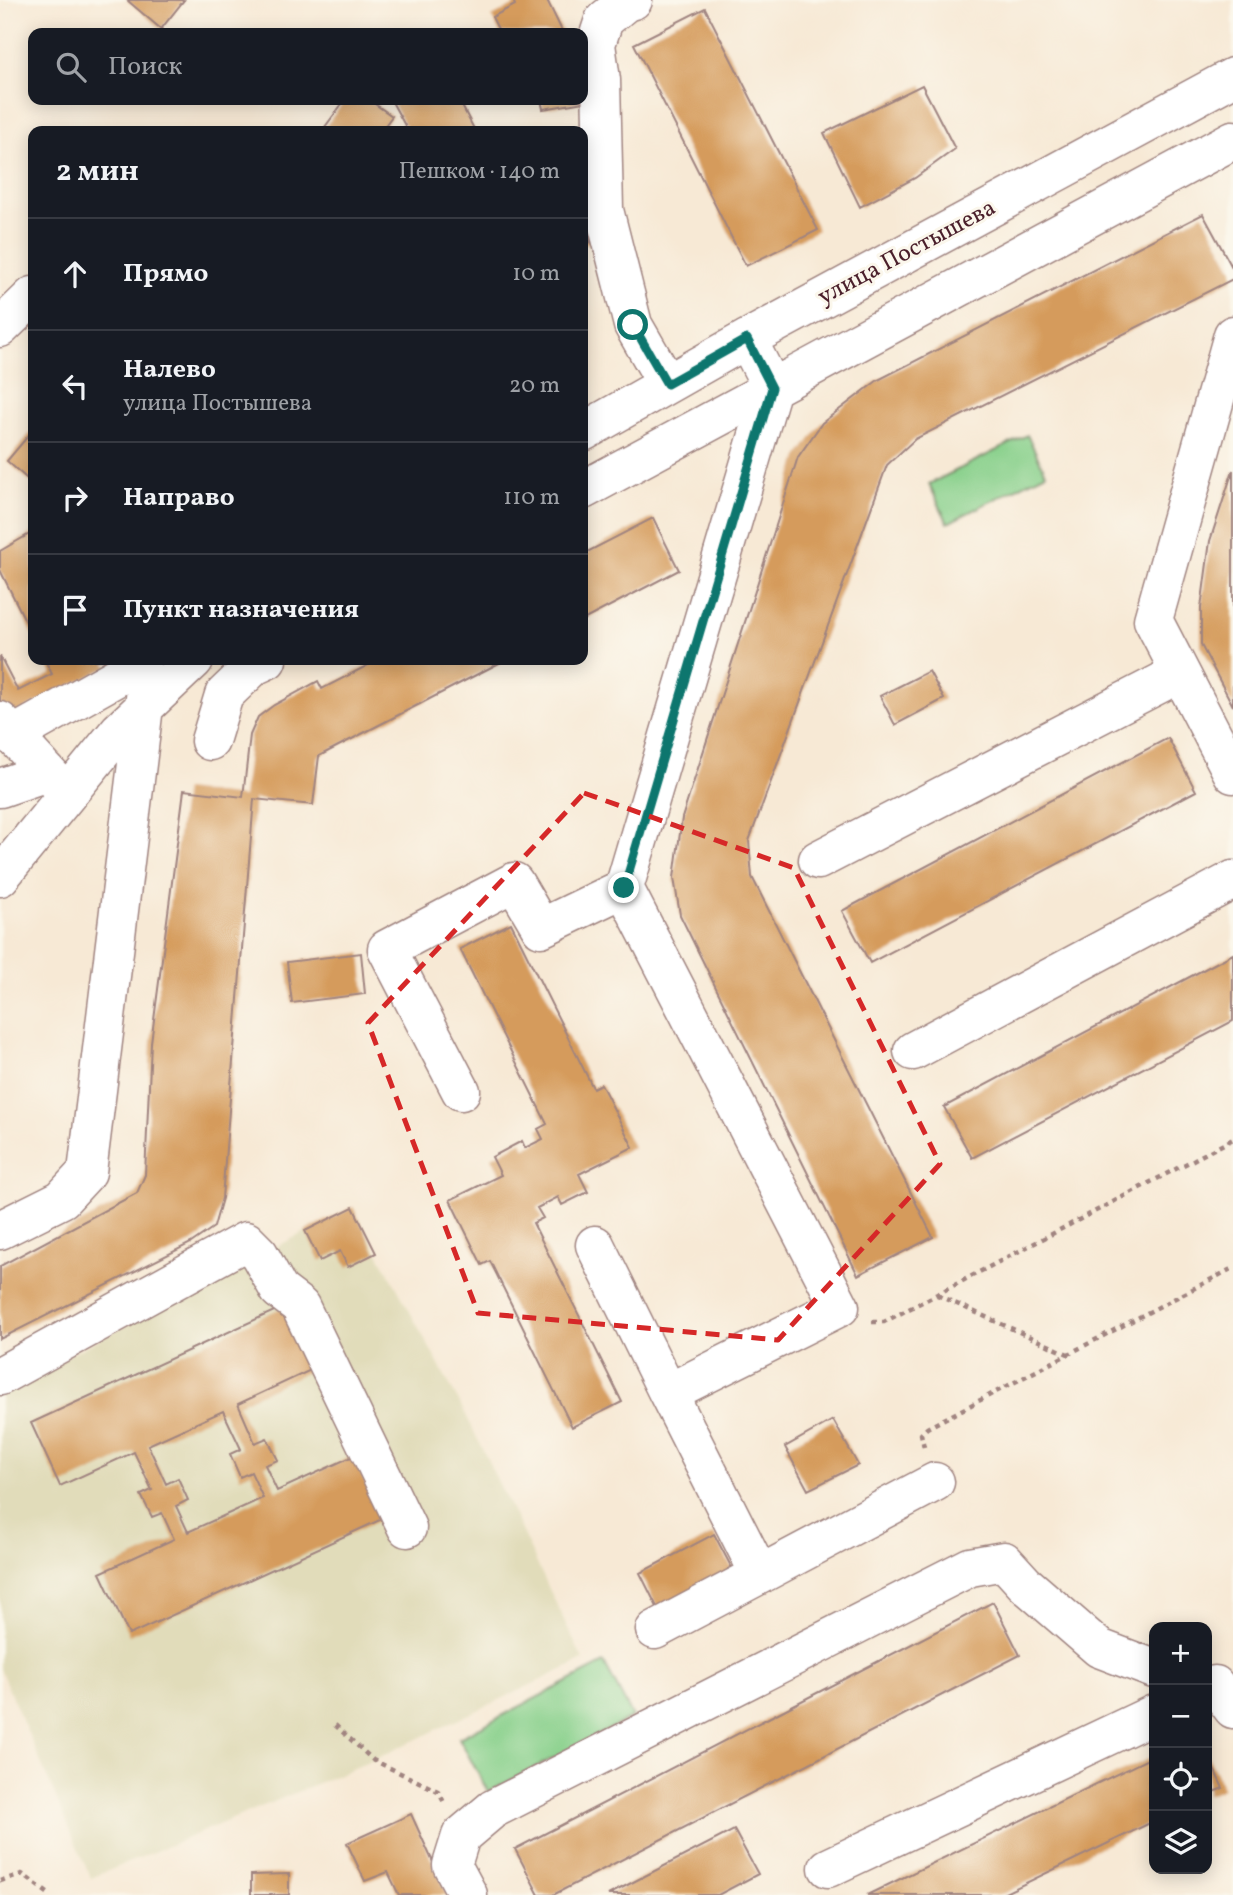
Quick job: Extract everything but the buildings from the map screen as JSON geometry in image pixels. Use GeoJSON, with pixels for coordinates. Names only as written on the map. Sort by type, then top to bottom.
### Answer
{"type":"FeatureCollection","features":[{"type":"Feature","properties":{"kind":"street"},"geometry":{"type":"LineString","coordinates":[[634,0],[626,2],[604,20],[596,44],[601,80],[604,211],[633,325],[667,384]]}},
{"type":"Feature","properties":{"kind":"street","name":"улица Постышева"},"geometry":{"type":"LineString","coordinates":[[588,429],[747,339],[1233,78]]}},
{"type":"Feature","properties":{"kind":"street"},"geometry":{"type":"LineString","coordinates":[[588,487],[1233,140]]}},
{"type":"Feature","properties":{"kind":"street"},"geometry":{"type":"LineString","coordinates":[[0,328],[28,301]]}},
{"type":"Feature","properties":{"kind":"street"},"geometry":{"type":"LineString","coordinates":[[1233,335],[1153,620],[1233,774]]}},
{"type":"Feature","properties":{"kind":"street"},"geometry":{"type":"LineString","coordinates":[[668,1393],[840,1307],[624,888],[772,388],[747,339]]}},
{"type":"Feature","properties":{"kind":"street"},"geometry":{"type":"LineString","coordinates":[[57,783],[6,729],[133,665]]}},
{"type":"Feature","properties":{"kind":"street"},"geometry":{"type":"LineString","coordinates":[[0,1230],[62,1199],[87,1172],[148,682],[140,665]]}},
{"type":"Feature","properties":{"kind":"street"},"geometry":{"type":"LineString","coordinates":[[0,877],[57,783],[119,731],[189,665]]}},
{"type":"Feature","properties":{"kind":"street"},"geometry":{"type":"LineString","coordinates":[[210,740],[225,695],[256,665]]}},
{"type":"Feature","properties":{"kind":"street"},"geometry":{"type":"LineString","coordinates":[[818,860],[1180,673]]}},
{"type":"Feature","properties":{"kind":"street"},"geometry":{"type":"LineString","coordinates":[[0,788],[57,783]]}},
{"type":"Feature","properties":{"kind":"street"},"geometry":{"type":"LineString","coordinates":[[913,1051],[1233,880]]}},
{"type":"Feature","properties":{"kind":"street"},"geometry":{"type":"LineString","coordinates":[[461,1091],[387,949],[514,882],[541,928],[624,888]]}},
{"type":"Feature","properties":{"kind":"street"},"geometry":{"type":"LineString","coordinates":[[0,1376],[246,1241],[260,1254],[279,1290],[300,1306],[407,1528]]}},
{"type":"Feature","properties":{"kind":"street"},"geometry":{"type":"LineString","coordinates":[[594,1245],[759,1573]]}},
{"type":"Feature","properties":{"kind":"street"},"geometry":{"type":"LineString","coordinates":[[655,1630],[935,1482]]}},
{"type":"Feature","properties":{"kind":"street"},"geometry":{"type":"LineString","coordinates":[[468,1895],[452,1865],[461,1836],[493,1809],[970,1567],[1004,1561],[1025,1584],[1099,1648],[1149,1667]]}},
{"type":"Feature","properties":{"kind":"street"},"geometry":{"type":"LineString","coordinates":[[828,1868],[1149,1716]]}},
{"type":"Feature","properties":{"kind":"path"},"geometry":{"type":"LineString","coordinates":[[840,1307],[870,1322],[884,1322],[1233,1139]]}},
{"type":"Feature","properties":{"kind":"path"},"geometry":{"type":"LineString","coordinates":[[935,1482],[921,1434],[927,1428],[1233,1268]]}},
{"type":"Feature","properties":{"kind":"path"},"geometry":{"type":"LineString","coordinates":[[936,1295],[1068,1354]]}},
{"type":"Feature","properties":{"kind":"path"},"geometry":{"type":"LineString","coordinates":[[335,1725],[373,1760],[438,1791],[461,1836]]}},
{"type":"Feature","properties":{"kind":"path"},"geometry":{"type":"LineString","coordinates":[[0,1881],[22,1874],[50,1895]]}},
{"type":"Feature","properties":{"kind":"highlighted area"},"geometry":{"type":"Polygon","coordinates":[[[584,793],[794,868],[940,1164],[778,1340],[478,1313],[368,1023],[584,793]]]}},
{"type":"Feature","properties":{"kind":"shaded area"},"geometry":{"type":"Polygon","coordinates":[[[353,1207],[466,1415],[583,1660],[373,1760],[91,1878],[0,1669],[0,1391],[353,1207]]]}},
{"type":"Feature","properties":{"kind":"green space"},"geometry":{"type":"Polygon","coordinates":[[[1027,435],[1046,473],[948,523],[929,484],[1027,435]]]}},
{"type":"Feature","properties":{"kind":"green space"},"geometry":{"type":"Polygon","coordinates":[[[604,1663],[633,1717],[488,1792],[459,1738],[604,1663]]]}},
{"type":"Feature","properties":{"kind":"route"},"geometry":{"type":"LineString","coordinates":[[624,888],[772,388],[747,339],[667,384],[633,325]]}}]}
